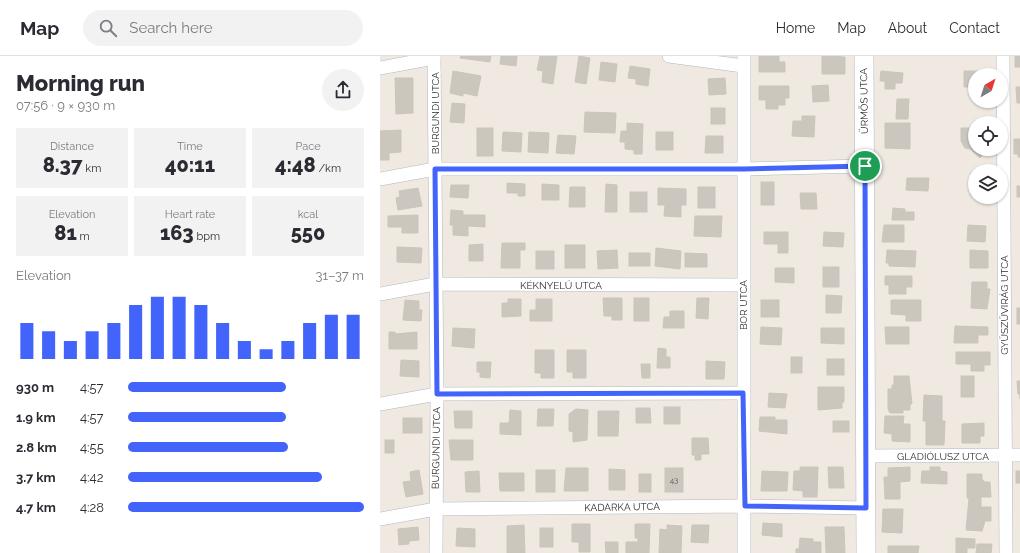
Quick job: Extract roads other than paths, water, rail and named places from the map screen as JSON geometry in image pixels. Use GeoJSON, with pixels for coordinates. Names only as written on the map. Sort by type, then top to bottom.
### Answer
{"type":"FeatureCollection","features":[{"type":"Feature","properties":{"kind":"street"},"geometry":{"type":"LineString","coordinates":[[669,56],[743,61]]}},
{"type":"Feature","properties":{"kind":"street","name":"ÜRMÖS UTCA"},"geometry":{"type":"LineString","coordinates":[[864,56],[866,553]]}},
{"type":"Feature","properties":{"kind":"street","name":"GYŰSZŰVIRÁG UTCA"},"geometry":{"type":"LineString","coordinates":[[1003,56],[1004,455],[1006,553]]}},
{"type":"Feature","properties":{"kind":"street"},"geometry":{"type":"LineString","coordinates":[[380,68],[434,57]]}},
{"type":"Feature","properties":{"kind":"street","name":"BURGUNDI UTCA"},"geometry":{"type":"LineString","coordinates":[[434,57],[437,394],[436,553]]}},
{"type":"Feature","properties":{"kind":"street","name":"BOR UTCA"},"geometry":{"type":"LineString","coordinates":[[743,61],[744,553]]}},
{"type":"Feature","properties":{"kind":"street"},"geometry":{"type":"LineString","coordinates":[[380,179],[435,169],[744,169],[865,166]]}},
{"type":"Feature","properties":{"kind":"street","name":"KÉKNYELŰ UTCA"},"geometry":{"type":"LineString","coordinates":[[380,294],[435,284],[743,286]]}},
{"type":"Feature","properties":{"kind":"street"},"geometry":{"type":"LineString","coordinates":[[380,404],[437,394],[743,393]]}},
{"type":"Feature","properties":{"kind":"street","name":"GLADIÓLUSZ UTCA"},"geometry":{"type":"LineString","coordinates":[[866,456],[1020,455]]}},
{"type":"Feature","properties":{"kind":"street","name":"KADARKA UTCA"},"geometry":{"type":"LineString","coordinates":[[380,519],[436,509],[745,506],[866,508]]}}]}
